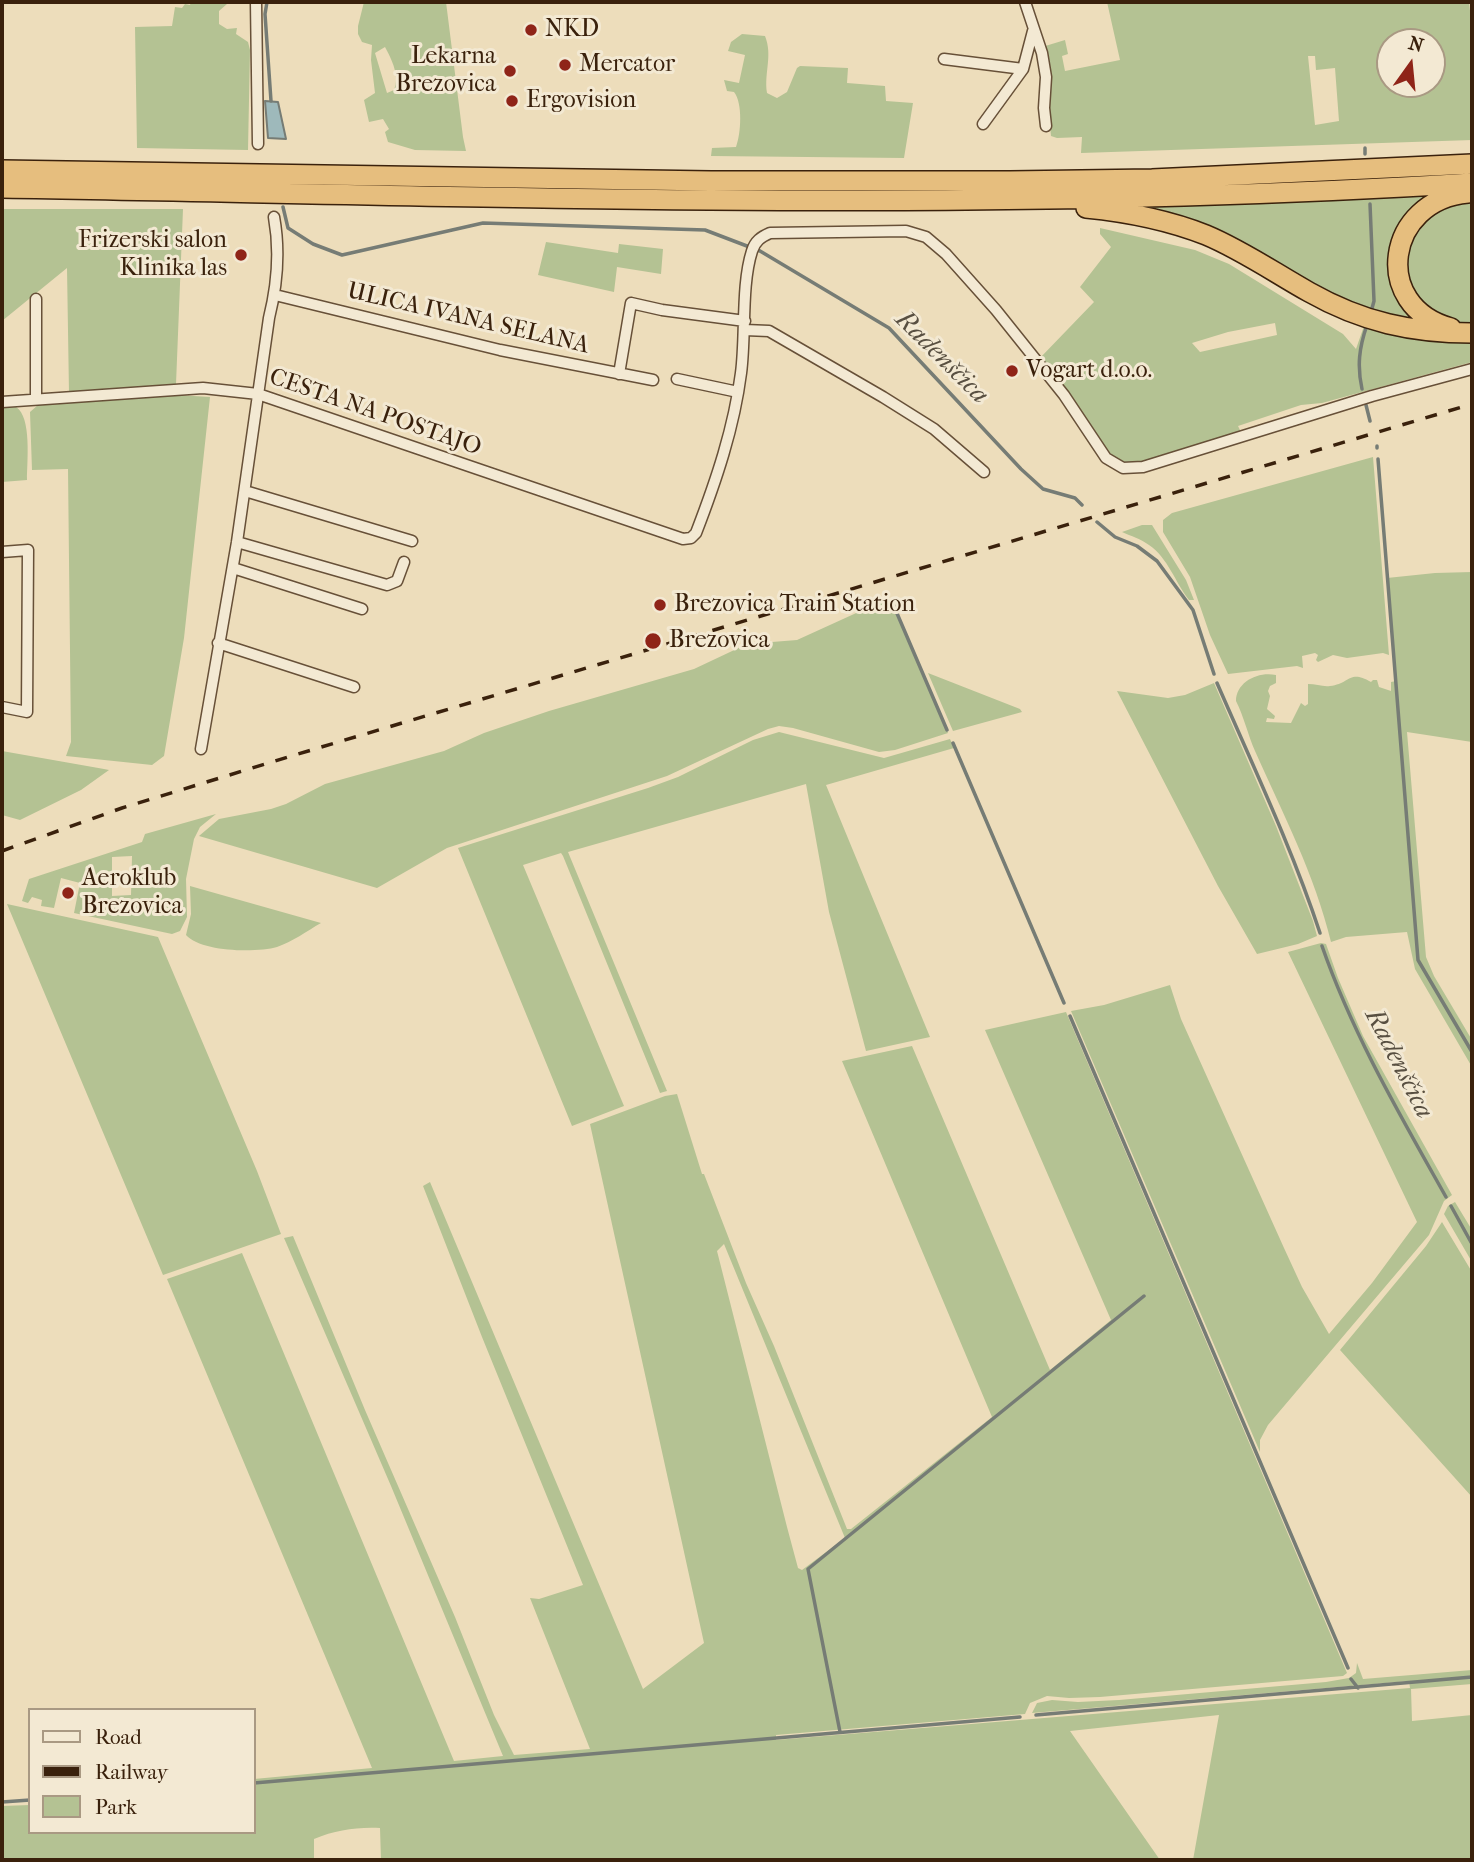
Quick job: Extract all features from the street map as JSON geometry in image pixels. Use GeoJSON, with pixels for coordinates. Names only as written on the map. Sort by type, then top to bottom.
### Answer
{"type":"FeatureCollection","features":[{"type":"Feature","properties":{"kind":"highway"},"geometry":{"type":"LineString","coordinates":[[2,170],[710,181],[1010,181],[1152,178],[1472,164]]}},
{"type":"Feature","properties":{"kind":"highway"},"geometry":{"type":"LineString","coordinates":[[2,188],[427,197],[1013,200],[1244,194],[1472,183]]}},
{"type":"Feature","properties":{"kind":"highway"},"geometry":{"type":"LineString","coordinates":[[1472,193],[1446,197],[1419,213],[1405,230],[1397,265],[1402,287],[1420,313],[1438,325],[1472,332]]}},
{"type":"Feature","properties":{"kind":"highway"},"geometry":{"type":"LineString","coordinates":[[1013,200],[1029,206],[1110,211],[1154,220],[1205,235],[1312,294],[1367,318],[1422,332],[1472,332]]}},
{"type":"Feature","properties":{"kind":"street"},"geometry":{"type":"LineString","coordinates":[[256,2],[258,144]]}},
{"type":"Feature","properties":{"kind":"street"},"geometry":{"type":"LineString","coordinates":[[1025,2],[1042,53],[1046,77],[1046,126]]}},
{"type":"Feature","properties":{"kind":"street"},"geometry":{"type":"LineString","coordinates":[[983,124],[1023,69],[1033,31]]}},
{"type":"Feature","properties":{"kind":"street"},"geometry":{"type":"LineString","coordinates":[[944,59],[1023,69]]}},
{"type":"Feature","properties":{"kind":"street"},"geometry":{"type":"LineString","coordinates":[[201,749],[233,568],[269,318],[275,295],[277,234],[274,217]]}},
{"type":"Feature","properties":{"kind":"street"},"geometry":{"type":"LineString","coordinates":[[677,379],[738,392],[753,247],[770,233],[906,232],[926,237],[954,264],[1035,357],[1106,458],[1114,464],[1130,468],[1143,467],[1372,396],[1472,369]]}},
{"type":"Feature","properties":{"kind":"street","name":"ULICA IVANA SELANA"},"geometry":{"type":"LineString","coordinates":[[275,295],[500,350],[653,380]]}},
{"type":"Feature","properties":{"kind":"street"},"geometry":{"type":"LineString","coordinates":[[36,299],[36,399]]}},
{"type":"Feature","properties":{"kind":"street"},"geometry":{"type":"LineString","coordinates":[[619,374],[631,303],[769,331],[934,429],[984,472]]}},
{"type":"Feature","properties":{"kind":"street","name":"CESTA NA POSTAJO"},"geometry":{"type":"LineString","coordinates":[[2,402],[203,388],[258,394],[684,539],[691,538],[696,533],[713,490],[738,392]]}},
{"type":"Feature","properties":{"kind":"street"},"geometry":{"type":"LineString","coordinates":[[245,491],[412,541]]}},
{"type":"Feature","properties":{"kind":"street"},"geometry":{"type":"LineString","coordinates":[[237,542],[387,585],[397,581],[404,562]]}},
{"type":"Feature","properties":{"kind":"street"},"geometry":{"type":"LineString","coordinates":[[2,552],[29,550],[27,712],[2,707]]}},
{"type":"Feature","properties":{"kind":"street"},"geometry":{"type":"LineString","coordinates":[[233,568],[362,609]]}},
{"type":"Feature","properties":{"kind":"street"},"geometry":{"type":"LineString","coordinates":[[218,643],[354,687]]}},
{"type":"Feature","properties":{"kind":"green space"},"geometry":{"type":"Polygon","coordinates":[[[191,2],[227,4],[219,11],[219,24],[227,29],[237,28],[236,34],[248,42],[248,150],[137,148],[135,27],[172,26],[175,7],[182,8],[191,2]]]}},
{"type":"Feature","properties":{"kind":"green space"},"geometry":{"type":"Polygon","coordinates":[[[364,2],[446,2],[466,151],[415,150],[388,142],[385,132],[389,129],[383,119],[369,122],[364,100],[375,93],[372,45],[362,42],[358,26],[364,2]],[[385,47],[375,53],[387,93],[394,90],[396,79],[385,47]]]}},
{"type":"Feature","properties":{"kind":"green space"},"geometry":{"type":"Polygon","coordinates":[[[1107,2],[1469,2],[1472,28],[1472,140],[1081,153],[1082,137],[1051,136],[1042,47],[1065,40],[1068,54],[1062,56],[1065,71],[1120,60],[1107,2]],[[1308,56],[1315,125],[1339,121],[1335,68],[1316,70],[1315,56],[1308,56]]]}},
{"type":"Feature","properties":{"kind":"green space"},"geometry":{"type":"Polygon","coordinates":[[[742,34],[765,36],[768,50],[767,93],[777,98],[787,92],[800,66],[848,68],[847,83],[885,86],[886,101],[913,103],[904,158],[711,156],[712,148],[736,147],[738,141],[739,103],[734,92],[727,91],[724,80],[739,83],[745,55],[728,51],[731,42],[742,34]]]}},
{"type":"Feature","properties":{"kind":"green space"},"geometry":{"type":"Polygon","coordinates":[[[1422,196],[1423,200],[1394,251],[1423,324],[1354,305],[1147,209],[1146,206],[1422,196]]]}},
{"type":"Feature","properties":{"kind":"green space"},"geometry":{"type":"Polygon","coordinates":[[[1472,199],[1472,324],[1442,319],[1411,294],[1405,253],[1412,233],[1442,206],[1472,199]]]}},
{"type":"Feature","properties":{"kind":"green space"},"geometry":{"type":"Polygon","coordinates":[[[2,209],[183,209],[176,384],[69,393],[67,268],[2,321],[2,209]]]}},
{"type":"Feature","properties":{"kind":"green space"},"geometry":{"type":"Polygon","coordinates":[[[1100,228],[1195,250],[1229,264],[1343,334],[1356,349],[1364,326],[1472,340],[1472,362],[1322,403],[1301,405],[1238,426],[1241,432],[1171,456],[1130,463],[1114,459],[1106,453],[1040,358],[1094,302],[1080,287],[1111,247],[1100,234],[1100,228]],[[1275,323],[1228,332],[1192,343],[1200,352],[1277,335],[1275,323]]]}},
{"type":"Feature","properties":{"kind":"green space"},"geometry":{"type":"Polygon","coordinates":[[[546,242],[618,253],[619,244],[663,249],[661,274],[617,267],[614,292],[538,275],[546,242]]]}},
{"type":"Feature","properties":{"kind":"green space"},"geometry":{"type":"Polygon","coordinates":[[[177,395],[210,397],[184,638],[164,756],[152,765],[66,756],[71,742],[68,469],[32,470],[30,412],[38,405],[177,395]]]}},
{"type":"Feature","properties":{"kind":"green space"},"geometry":{"type":"Polygon","coordinates":[[[16,407],[21,412],[27,430],[27,480],[2,482],[2,408],[16,407]]]}},
{"type":"Feature","properties":{"kind":"green space"},"geometry":{"type":"Polygon","coordinates":[[[1373,457],[1389,655],[1383,653],[1347,658],[1333,655],[1318,662],[1318,655],[1315,653],[1302,656],[1303,668],[1297,666],[1228,674],[1210,635],[1190,577],[1163,532],[1163,520],[1172,513],[1373,457]]]}},
{"type":"Feature","properties":{"kind":"green space"},"geometry":{"type":"Polygon","coordinates":[[[1142,525],[1152,525],[1186,580],[1194,600],[1189,600],[1156,550],[1122,532],[1142,525]]]}},
{"type":"Feature","properties":{"kind":"green space"},"geometry":{"type":"Polygon","coordinates":[[[1472,572],[1472,742],[1407,732],[1426,957],[1434,976],[1472,1040],[1472,1067],[1415,969],[1407,932],[1346,937],[1331,942],[1307,869],[1236,701],[1240,688],[1249,679],[1276,675],[1276,683],[1270,686],[1268,691],[1270,696],[1267,709],[1275,716],[1274,719],[1267,718],[1266,722],[1291,723],[1301,703],[1305,706],[1308,704],[1308,684],[1330,686],[1358,677],[1371,682],[1377,680],[1379,687],[1391,691],[1391,682],[1396,681],[1387,578],[1472,572]]]}},
{"type":"Feature","properties":{"kind":"green space"},"geometry":{"type":"Polygon","coordinates":[[[905,597],[892,604],[948,733],[895,750],[879,752],[779,726],[667,776],[447,848],[377,888],[199,836],[219,819],[271,809],[325,784],[444,751],[484,733],[549,711],[694,669],[747,644],[797,640],[876,604],[905,597]]]}},
{"type":"Feature","properties":{"kind":"green space"},"geometry":{"type":"Polygon","coordinates":[[[928,673],[1020,709],[1022,712],[953,731],[928,673]]]}},
{"type":"Feature","properties":{"kind":"green space"},"geometry":{"type":"Polygon","coordinates":[[[1214,683],[1276,826],[1317,936],[1298,944],[1257,954],[1218,886],[1117,691],[1168,698],[1185,695],[1214,683]]]}},
{"type":"Feature","properties":{"kind":"green space"},"geometry":{"type":"Polygon","coordinates":[[[779,732],[884,758],[950,739],[954,748],[826,785],[930,1037],[866,1051],[829,912],[806,784],[568,852],[667,1091],[660,1093],[563,856],[561,853],[523,865],[624,1106],[572,1126],[458,848],[648,788],[678,777],[753,740],[779,732]]]}},
{"type":"Feature","properties":{"kind":"green space"},"geometry":{"type":"Polygon","coordinates":[[[2,751],[109,770],[81,790],[20,820],[2,815],[2,751]]]}},
{"type":"Feature","properties":{"kind":"green space"},"geometry":{"type":"Polygon","coordinates":[[[216,814],[200,827],[194,839],[186,879],[187,917],[180,931],[172,934],[74,913],[80,883],[61,878],[54,908],[41,906],[42,900],[32,897],[28,903],[22,901],[29,879],[142,842],[145,834],[216,814]],[[132,856],[112,857],[112,896],[131,895],[132,856]]]}},
{"type":"Feature","properties":{"kind":"green space"},"geometry":{"type":"Polygon","coordinates":[[[190,886],[321,923],[288,942],[268,949],[229,950],[204,945],[186,935],[191,914],[190,886]]]}},
{"type":"Feature","properties":{"kind":"green space"},"geometry":{"type":"Polygon","coordinates":[[[7,904],[158,937],[281,1234],[163,1275],[7,904]]]}},
{"type":"Feature","properties":{"kind":"green space"},"geometry":{"type":"Polygon","coordinates":[[[1326,944],[1363,1036],[1452,1195],[1444,1201],[1429,1235],[1268,1425],[1260,1440],[1260,1452],[1071,1011],[1104,1005],[1170,985],[1181,1019],[1284,1248],[1302,1287],[1329,1334],[1372,1283],[1417,1222],[1288,952],[1326,944]]]}},
{"type":"Feature","properties":{"kind":"green space"},"geometry":{"type":"Polygon","coordinates":[[[1066,1012],[1347,1673],[1343,1676],[1100,1697],[1047,1696],[1030,1703],[1025,1714],[776,1735],[776,1740],[1410,1688],[1409,1681],[1032,1713],[1037,1703],[1052,1700],[1119,1700],[1326,1682],[1349,1678],[1356,1673],[1357,1663],[1363,1679],[1472,1670],[1472,1684],[1411,1689],[1412,1721],[1472,1715],[1472,1860],[1193,1860],[1219,1715],[1070,1731],[1160,1860],[381,1860],[380,1828],[371,1828],[338,1831],[314,1839],[314,1860],[2,1860],[2,1806],[28,1805],[28,1834],[256,1834],[256,1779],[372,1768],[167,1279],[242,1253],[454,1761],[503,1756],[284,1238],[293,1236],[494,1715],[514,1755],[590,1749],[530,1598],[539,1599],[583,1585],[423,1186],[430,1182],[643,1689],[704,1643],[590,1124],[677,1094],[702,1174],[847,1529],[851,1529],[992,1417],[842,1061],[912,1046],[1050,1370],[1111,1320],[985,1030],[1066,1012]],[[724,1244],[717,1251],[798,1568],[802,1570],[845,1538],[724,1244]]]}},
{"type":"Feature","properties":{"kind":"green space"},"geometry":{"type":"Polygon","coordinates":[[[1455,1202],[1472,1230],[1472,1262],[1444,1214],[1448,1206],[1455,1202]]]}},
{"type":"Feature","properties":{"kind":"green space"},"geometry":{"type":"Polygon","coordinates":[[[1442,1222],[1472,1272],[1472,1497],[1340,1350],[1426,1246],[1442,1222]]]}},
{"type":"Feature","properties":{"kind":"water"},"geometry":{"type":"Polygon","coordinates":[[[265,101],[278,102],[286,139],[268,138],[265,101]]]}},
{"type":"Feature","properties":{"kind":"waterway"},"geometry":{"type":"LineString","coordinates":[[267,2],[265,14],[271,101]]}},
{"type":"Feature","properties":{"kind":"waterway"},"geometry":{"type":"LineString","coordinates":[[1365,148],[1365,154]]}},
{"type":"Feature","properties":{"kind":"waterway"},"geometry":{"type":"LineString","coordinates":[[1370,204],[1374,301],[1371,312]]}},
{"type":"Feature","properties":{"kind":"waterway"},"geometry":{"type":"LineString","coordinates":[[283,207],[288,228],[313,244],[342,255],[483,223],[705,230],[760,251],[889,328],[1021,469],[1043,489],[1075,498],[1082,505]]}},
{"type":"Feature","properties":{"kind":"waterway"},"geometry":{"type":"LineString","coordinates":[[1362,389],[1360,357],[1367,325]]}},
{"type":"Feature","properties":{"kind":"waterway"},"geometry":{"type":"LineString","coordinates":[[1366,405],[1370,421]]}},
{"type":"Feature","properties":{"kind":"waterway"},"geometry":{"type":"LineString","coordinates":[[1378,459],[1418,960],[1472,1052]]}},
{"type":"Feature","properties":{"kind":"waterway","name":"Radenščica"},"geometry":{"type":"LineString","coordinates":[[1097,522],[1115,537],[1137,546],[1157,561],[1193,610],[1214,674]]}},
{"type":"Feature","properties":{"kind":"waterway"},"geometry":{"type":"LineString","coordinates":[[893,604],[947,730]]}},
{"type":"Feature","properties":{"kind":"waterway","name":"Radenščica"},"geometry":{"type":"LineString","coordinates":[[1217,683],[1285,838],[1320,933]]}},
{"type":"Feature","properties":{"kind":"waterway"},"geometry":{"type":"LineString","coordinates":[[953,743],[1064,1003]]}},
{"type":"Feature","properties":{"kind":"waterway","name":"Radenščica"},"geometry":{"type":"LineString","coordinates":[[1322,946],[1363,1043],[1446,1197]]}},
{"type":"Feature","properties":{"kind":"waterway"},"geometry":{"type":"LineString","coordinates":[[1070,1016],[1348,1668]]}},
{"type":"Feature","properties":{"kind":"waterway"},"geometry":{"type":"LineString","coordinates":[[1451,1206],[1472,1244]]}},
{"type":"Feature","properties":{"kind":"waterway"},"geometry":{"type":"LineString","coordinates":[[840,1732],[808,1569],[1144,1296]]}},
{"type":"Feature","properties":{"kind":"waterway"},"geometry":{"type":"LineString","coordinates":[[1036,1715],[1472,1677]]}},
{"type":"Feature","properties":{"kind":"waterway"},"geometry":{"type":"LineString","coordinates":[[1351,1679],[1358,1688]]}},
{"type":"Feature","properties":{"kind":"waterway"},"geometry":{"type":"LineString","coordinates":[[256,1783],[1020,1717]]}},
{"type":"Feature","properties":{"kind":"waterway"},"geometry":{"type":"LineString","coordinates":[[2,1802],[28,1800]]}},
{"type":"Feature","properties":{"kind":"railway"},"geometry":{"type":"LineString","coordinates":[[2,851],[122,808],[288,757],[1472,404]]}},
{"type":"Feature","properties":{"kind":"place","name":"NKD"},"geometry":{"type":"Point","coordinates":[531,30]}},
{"type":"Feature","properties":{"kind":"place","name":"Mercator"},"geometry":{"type":"Point","coordinates":[565,65]}},
{"type":"Feature","properties":{"kind":"place","name":"Lekarna Brezovica"},"geometry":{"type":"Point","coordinates":[510,71]}},
{"type":"Feature","properties":{"kind":"place","name":"Ergovision"},"geometry":{"type":"Point","coordinates":[512,101]}},
{"type":"Feature","properties":{"kind":"place","name":"Frizerski salon Klinika las"},"geometry":{"type":"Point","coordinates":[241,255]}},
{"type":"Feature","properties":{"kind":"place","name":"Vogart d.o.o."},"geometry":{"type":"Point","coordinates":[1012,371]}},
{"type":"Feature","properties":{"kind":"place","name":"Brezovica Train Station"},"geometry":{"type":"Point","coordinates":[660,605]}},
{"type":"Feature","properties":{"kind":"place","name":"Brezovica"},"geometry":{"type":"Point","coordinates":[653,641]}},
{"type":"Feature","properties":{"kind":"place","name":"Aeroklub Brezovica"},"geometry":{"type":"Point","coordinates":[68,893]}}]}
